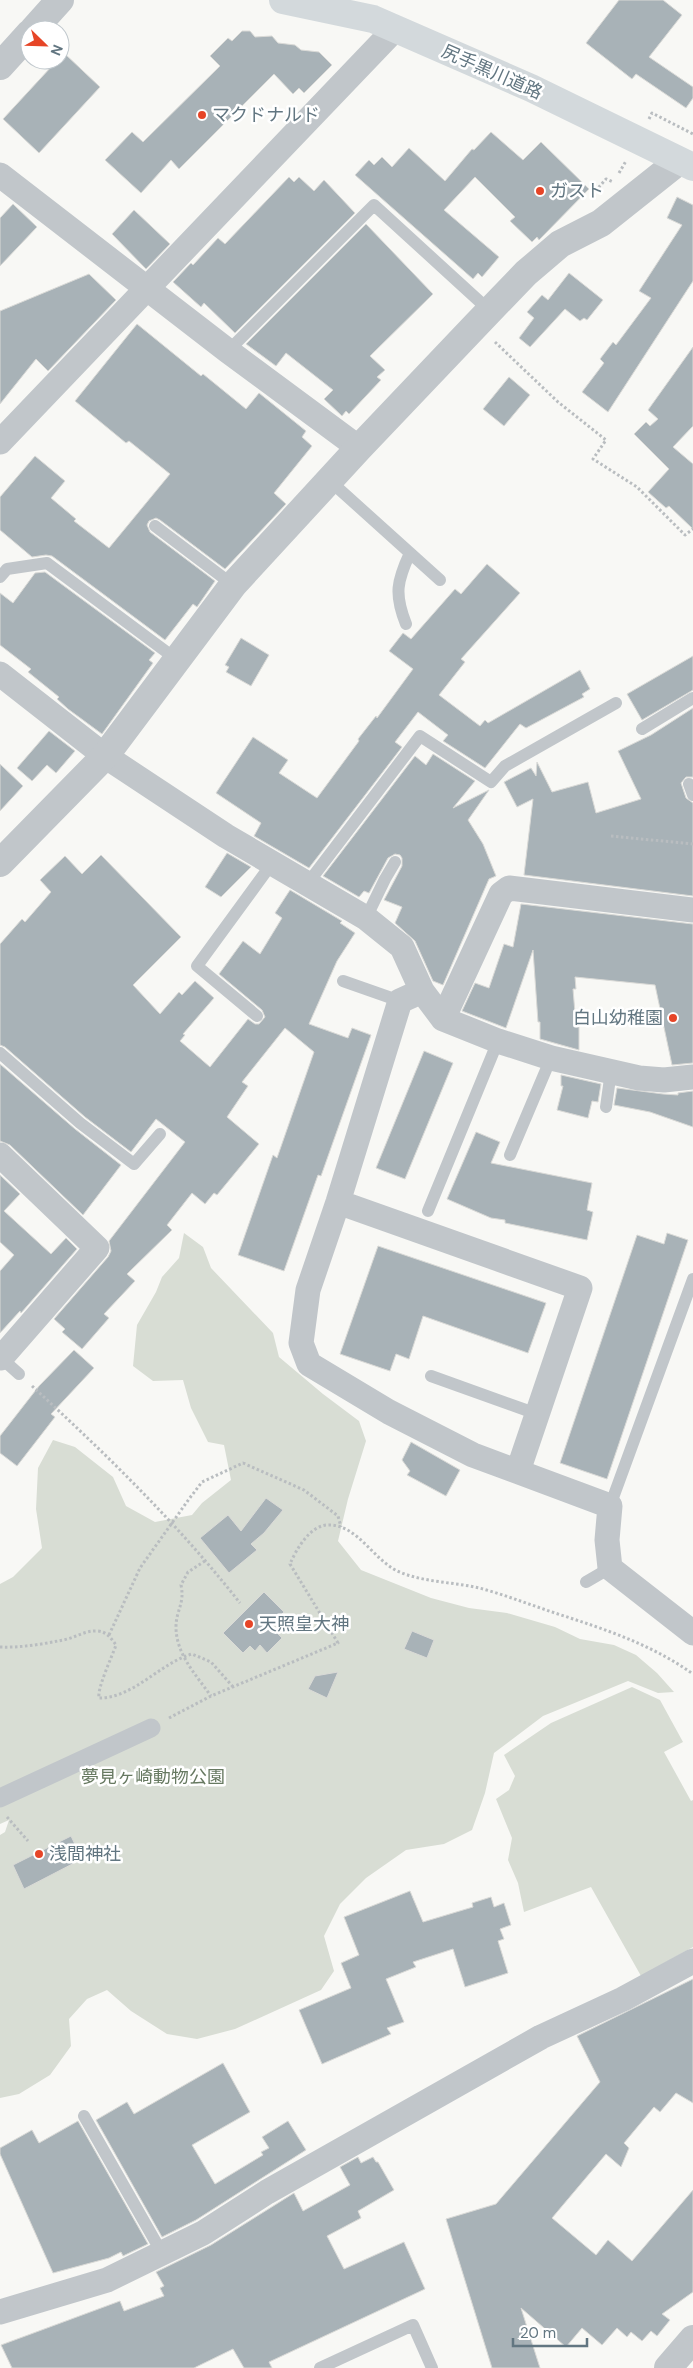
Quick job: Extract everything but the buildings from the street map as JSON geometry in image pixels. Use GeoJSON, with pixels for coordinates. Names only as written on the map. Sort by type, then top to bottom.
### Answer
{"type":"FeatureCollection","features":[{"type":"Feature","properties":{"kind":"main road","name":"尻手黒川道路"},"geometry":{"type":"LineString","coordinates":[[283,0],[373,19],[531,88],[686,164]]}},
{"type":"Feature","properties":{"kind":"street"},"geometry":{"type":"LineString","coordinates":[[42,20],[60,0]]}},
{"type":"Feature","properties":{"kind":"street"},"geometry":{"type":"LineString","coordinates":[[0,442],[395,29]]}},
{"type":"Feature","properties":{"kind":"street"},"geometry":{"type":"LineString","coordinates":[[0,66],[20,44]]}},
{"type":"Feature","properties":{"kind":"street"},"geometry":{"type":"LineString","coordinates":[[0,863],[105,756],[233,584],[358,448],[526,273],[560,244],[601,223],[686,164]]}},
{"type":"Feature","properties":{"kind":"street"},"geometry":{"type":"LineString","coordinates":[[0,175],[228,351],[358,448]]}},
{"type":"Feature","properties":{"kind":"street"},"geometry":{"type":"LineString","coordinates":[[0,674],[105,756],[226,836],[366,918],[402,947],[422,990],[443,1019],[498,1041],[551,1058],[638,1078],[664,1080],[693,1076]]}},
{"type":"Feature","properties":{"kind":"street"},"geometry":{"type":"LineString","coordinates":[[443,1019],[501,894],[509,888],[693,910]]}},
{"type":"Feature","properties":{"kind":"street"},"geometry":{"type":"LineString","coordinates":[[422,990],[400,1000],[338,1202],[308,1290],[301,1344],[309,1364],[389,1412],[472,1455],[610,1506],[607,1540],[610,1568],[693,1633]]}},
{"type":"Feature","properties":{"kind":"street"},"geometry":{"type":"LineString","coordinates":[[0,1155],[97,1248],[7,1363]]}},
{"type":"Feature","properties":{"kind":"street"},"geometry":{"type":"LineString","coordinates":[[338,1202],[580,1288],[518,1471]]}},
{"type":"Feature","properties":{"kind":"street"},"geometry":{"type":"LineString","coordinates":[[3,1806],[150,1728]]}},
{"type":"Feature","properties":{"kind":"street"},"geometry":{"type":"LineString","coordinates":[[0,2312],[106,2280],[203,2233],[267,2192],[541,2038],[693,1961]]}},
{"type":"Feature","properties":{"kind":"street"},"geometry":{"type":"LineString","coordinates":[[668,2368],[693,2339]]}},
{"type":"Feature","properties":{"kind":"lane"},"geometry":{"type":"LineString","coordinates":[[228,351],[374,205],[483,318]]}},
{"type":"Feature","properties":{"kind":"lane"},"geometry":{"type":"LineString","coordinates":[[329,480],[440,580]]}},
{"type":"Feature","properties":{"kind":"lane"},"geometry":{"type":"LineString","coordinates":[[156,526],[233,584]]}},
{"type":"Feature","properties":{"kind":"lane"},"geometry":{"type":"LineString","coordinates":[[406,624],[399,607],[397,593],[400,573],[410,553]]}},
{"type":"Feature","properties":{"kind":"lane"},"geometry":{"type":"LineString","coordinates":[[0,577],[7,569],[47,563],[176,659]]}},
{"type":"Feature","properties":{"kind":"lane"},"geometry":{"type":"LineString","coordinates":[[642,728],[693,698]]}},
{"type":"Feature","properties":{"kind":"lane"},"geometry":{"type":"LineString","coordinates":[[308,883],[420,736],[492,782],[505,766],[616,703]]}},
{"type":"Feature","properties":{"kind":"lane"},"geometry":{"type":"LineString","coordinates":[[257,1016],[198,966],[273,862]]}},
{"type":"Feature","properties":{"kind":"lane"},"geometry":{"type":"LineString","coordinates":[[366,918],[384,879],[395,862]]}},
{"type":"Feature","properties":{"kind":"lane"},"geometry":{"type":"LineString","coordinates":[[343,981],[400,1000]]}},
{"type":"Feature","properties":{"kind":"lane"},"geometry":{"type":"LineString","coordinates":[[428,1211],[498,1041]]}},
{"type":"Feature","properties":{"kind":"lane"},"geometry":{"type":"LineString","coordinates":[[0,1053],[80,1124],[134,1164],[160,1134]]}},
{"type":"Feature","properties":{"kind":"lane"},"geometry":{"type":"LineString","coordinates":[[510,1154],[551,1058]]}},
{"type":"Feature","properties":{"kind":"lane"},"geometry":{"type":"LineString","coordinates":[[606,1107],[611,1071]]}},
{"type":"Feature","properties":{"kind":"lane"},"geometry":{"type":"LineString","coordinates":[[610,1506],[693,1279]]}},
{"type":"Feature","properties":{"kind":"lane"},"geometry":{"type":"LineString","coordinates":[[431,1376],[537,1414]]}},
{"type":"Feature","properties":{"kind":"lane"},"geometry":{"type":"LineString","coordinates":[[586,1582],[610,1568]]}},
{"type":"Feature","properties":{"kind":"lane"},"geometry":{"type":"LineString","coordinates":[[84,2116],[162,2253]]}},
{"type":"Feature","properties":{"kind":"lane"},"geometry":{"type":"LineString","coordinates":[[320,2368],[413,2325],[432,2368]]}},
{"type":"Feature","properties":{"kind":"path"},"geometry":{"type":"LineString","coordinates":[[652,113],[693,134]]}},
{"type":"Feature","properties":{"kind":"path"},"geometry":{"type":"LineString","coordinates":[[483,318],[558,402],[606,440],[593,459],[636,487],[685,535],[693,529]]}},
{"type":"Feature","properties":{"kind":"path"},"geometry":{"type":"LineString","coordinates":[[611,836],[693,844]]}},
{"type":"Feature","properties":{"kind":"path"},"geometry":{"type":"LineString","coordinates":[[7,1363],[122,1469],[173,1522],[240,1603]]}},
{"type":"Feature","properties":{"kind":"path"},"geometry":{"type":"LineString","coordinates":[[109,1635],[140,1568],[202,1482],[243,1463],[304,1490],[338,1516],[342,1528]]}},
{"type":"Feature","properties":{"kind":"path"},"geometry":{"type":"LineString","coordinates":[[150,1728],[211,1696],[338,1643],[290,1564],[296,1550],[316,1528],[328,1525],[342,1528],[355,1534],[379,1559],[401,1573],[482,1589],[628,1637],[693,1674]]}},
{"type":"Feature","properties":{"kind":"path"},"geometry":{"type":"LineString","coordinates":[[205,1561],[188,1572],[181,1585],[184,1596],[176,1627],[182,1656],[211,1696]]}},
{"type":"Feature","properties":{"kind":"path"},"geometry":{"type":"LineString","coordinates":[[0,1646],[11,1647],[65,1640],[86,1632],[99,1631],[109,1635],[116,1645],[98,1692],[99,1698],[109,1698],[132,1688],[182,1656],[192,1654],[211,1662],[234,1688]]}},
{"type":"Feature","properties":{"kind":"path"},"geometry":{"type":"LineString","coordinates":[[3,1806],[28,1841]]}},
{"type":"Feature","properties":{"kind":"green space","name":"夢見ヶ崎動物公園"},"geometry":{"type":"Polygon","coordinates":[[[184,1233],[203,1247],[211,1268],[273,1333],[279,1357],[359,1421],[366,1441],[348,1499],[338,1541],[361,1570],[431,1598],[469,1608],[507,1613],[555,1627],[580,1639],[614,1645],[636,1655],[657,1673],[674,1692],[658,1693],[628,1681],[543,1716],[494,1753],[485,1793],[472,1830],[444,1844],[406,1850],[366,1878],[340,1904],[324,1936],[334,1971],[321,1990],[235,2029],[197,2039],[167,2034],[131,2011],[107,1990],[87,1999],[69,2019],[71,2046],[50,2075],[19,2094],[0,2098],[0,1835],[5,1832],[9,1820],[0,1824],[0,1584],[13,1577],[42,1548],[36,1509],[38,1468],[53,1440],[75,1447],[113,1477],[126,1506],[155,1522],[192,1515],[202,1503],[231,1480],[224,1445],[208,1442],[191,1408],[183,1380],[153,1381],[133,1366],[137,1325],[156,1292],[162,1277],[179,1258],[184,1233]]]}},
{"type":"Feature","properties":{"kind":"green space"},"geometry":{"type":"Polygon","coordinates":[[[632,1687],[660,1700],[683,1742],[664,1752],[691,1801],[693,1800],[693,1947],[641,1976],[591,1887],[524,1912],[518,1883],[508,1860],[512,1838],[496,1799],[509,1790],[515,1776],[504,1755],[551,1723],[632,1687]]]}},
{"type":"Feature","properties":{"kind":"place","name":"マクドナルド"},"geometry":{"type":"Point","coordinates":[202,115]}},
{"type":"Feature","properties":{"kind":"place","name":"ガスト"},"geometry":{"type":"Point","coordinates":[540,191]}},
{"type":"Feature","properties":{"kind":"place","name":"白山幼稚園"},"geometry":{"type":"Point","coordinates":[673,1018]}},
{"type":"Feature","properties":{"kind":"place","name":"天照皇大神"},"geometry":{"type":"Point","coordinates":[249,1624]}},
{"type":"Feature","properties":{"kind":"place","name":"浅間神社"},"geometry":{"type":"Point","coordinates":[39,1854]}}]}
